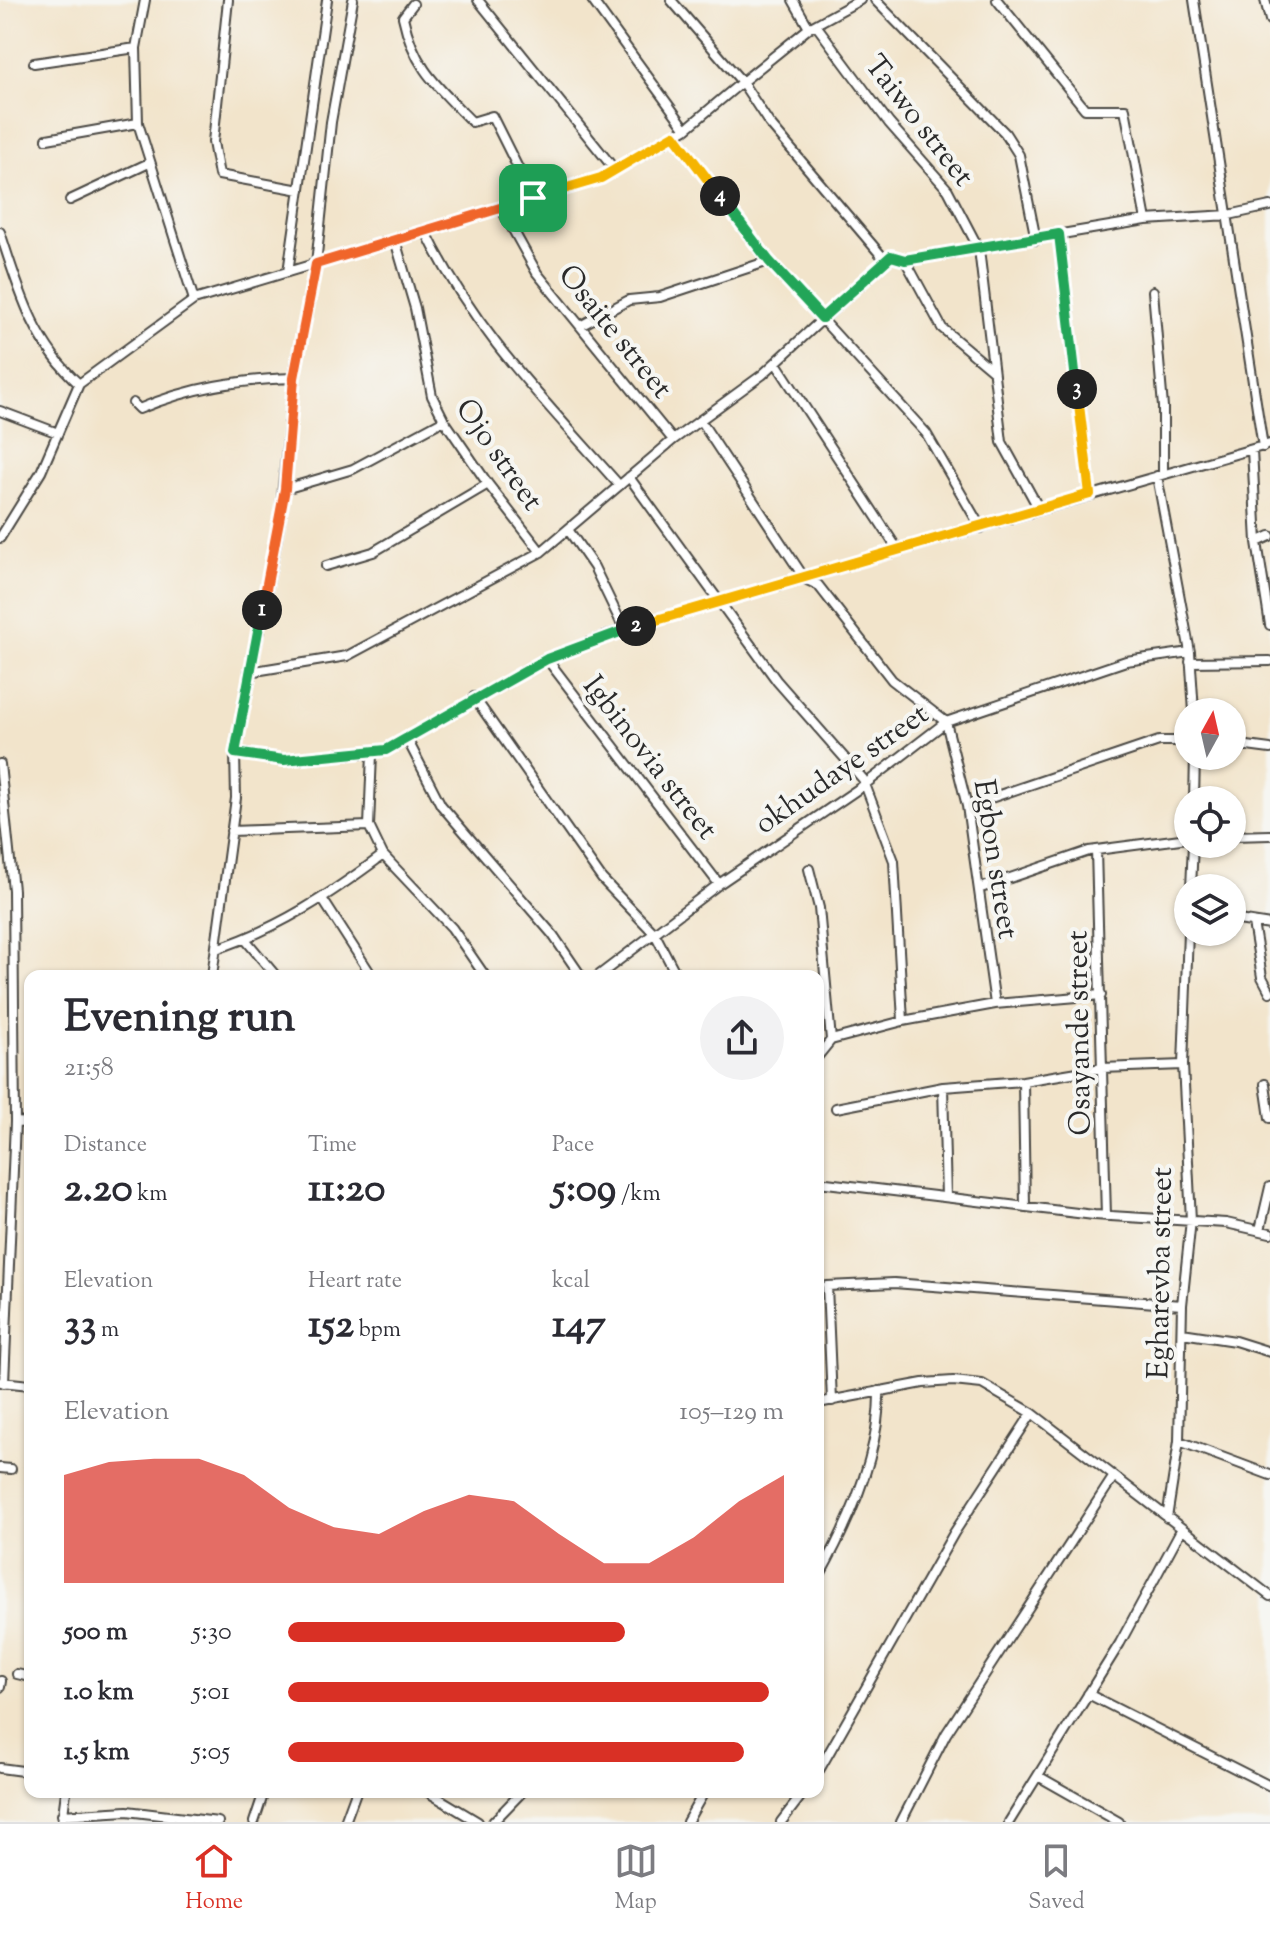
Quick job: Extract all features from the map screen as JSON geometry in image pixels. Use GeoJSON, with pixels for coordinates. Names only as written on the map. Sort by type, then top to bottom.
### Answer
{"type":"FeatureCollection","features":[{"type":"Feature","properties":{"kind":"street"},"geometry":{"type":"LineString","coordinates":[[145,0],[136,48],[138,123],[194,300]]}},
{"type":"Feature","properties":{"kind":"street"},"geometry":{"type":"LineString","coordinates":[[228,0],[213,142],[219,175],[300,190]]}},
{"type":"Feature","properties":{"kind":"street"},"geometry":{"type":"LineString","coordinates":[[288,272],[327,0]]}},
{"type":"Feature","properties":{"kind":"street"},"geometry":{"type":"LineString","coordinates":[[213,970],[231,831],[235,753],[285,489],[294,378],[316,264],[331,122],[353,0]]}},
{"type":"Feature","properties":{"kind":"street"},"geometry":{"type":"LineString","coordinates":[[478,0],[615,170]]}},
{"type":"Feature","properties":{"kind":"street"},"geometry":{"type":"LineString","coordinates":[[592,0],[686,129]]}},
{"type":"Feature","properties":{"kind":"street"},"geometry":{"type":"LineString","coordinates":[[671,0],[742,82],[769,123],[886,261]]}},
{"type":"Feature","properties":{"kind":"street","name":"Taiwo street"},"geometry":{"type":"LineString","coordinates":[[793,0],[889,123],[948,190],[979,249]]}},
{"type":"Feature","properties":{"kind":"street"},"geometry":{"type":"LineString","coordinates":[[0,538],[41,472],[79,384],[194,300],[601,178],[686,129],[812,26],[860,0]]}},
{"type":"Feature","properties":{"kind":"street"},"geometry":{"type":"LineString","coordinates":[[875,0],[1005,133],[1019,155],[1036,240]]}},
{"type":"Feature","properties":{"kind":"street"},"geometry":{"type":"LineString","coordinates":[[997,0],[1085,109],[1125,109],[1146,220]]}},
{"type":"Feature","properties":{"kind":"street"},"geometry":{"type":"LineString","coordinates":[[235,753],[284,760],[372,754],[407,739],[474,697],[547,659],[624,629],[1267,446],[1194,0]]}},
{"type":"Feature","properties":{"kind":"street"},"geometry":{"type":"LineString","coordinates":[[1265,0],[1270,20]]}},
{"type":"Feature","properties":{"kind":"street"},"geometry":{"type":"LineString","coordinates":[[413,4],[403,17],[411,52],[424,74],[472,122],[492,116],[533,198]]}},
{"type":"Feature","properties":{"kind":"street"},"geometry":{"type":"LineString","coordinates":[[34,63],[136,48]]}},
{"type":"Feature","properties":{"kind":"street"},"geometry":{"type":"LineString","coordinates":[[47,139],[138,123]]}},
{"type":"Feature","properties":{"kind":"street"},"geometry":{"type":"LineString","coordinates":[[674,135],[769,261],[926,433],[981,528]]}},
{"type":"Feature","properties":{"kind":"street"},"geometry":{"type":"LineString","coordinates":[[70,200],[149,163]]}},
{"type":"Feature","properties":{"kind":"street"},"geometry":{"type":"LineString","coordinates":[[249,672],[347,656],[541,552],[673,440],[776,363],[891,256],[905,260],[1146,220],[1229,215],[1270,206]]}},
{"type":"Feature","properties":{"kind":"street","name":"Osaite street"},"geometry":{"type":"LineString","coordinates":[[501,208],[537,273],[673,440]]}},
{"type":"Feature","properties":{"kind":"street"},"geometry":{"type":"LineString","coordinates":[[425,230],[446,273],[520,378],[619,485]]}},
{"type":"Feature","properties":{"kind":"street"},"geometry":{"type":"LineString","coordinates":[[0,232],[26,314],[56,363],[79,384]]}},
{"type":"Feature","properties":{"kind":"street"},"geometry":{"type":"LineString","coordinates":[[1059,234],[1090,494]]}},
{"type":"Feature","properties":{"kind":"street","name":"Ojo street"},"geometry":{"type":"LineString","coordinates":[[395,240],[415,308],[432,396],[444,420],[488,484],[541,552]]}},
{"type":"Feature","properties":{"kind":"street"},"geometry":{"type":"LineString","coordinates":[[979,249],[1002,442],[1039,509]]}},
{"type":"Feature","properties":{"kind":"street"},"geometry":{"type":"LineString","coordinates":[[905,260],[942,328],[992,370]]}},
{"type":"Feature","properties":{"kind":"street"},"geometry":{"type":"LineString","coordinates":[[582,325],[629,300],[660,297],[769,261]]}},
{"type":"Feature","properties":{"kind":"street"},"geometry":{"type":"LineString","coordinates":[[1153,291],[1163,407],[1160,475],[1190,657],[1193,698]]}},
{"type":"Feature","properties":{"kind":"street"},"geometry":{"type":"LineString","coordinates":[[776,363],[898,550]]}},
{"type":"Feature","properties":{"kind":"street"},"geometry":{"type":"LineString","coordinates":[[133,403],[139,409],[189,389],[238,380],[294,378]]}},
{"type":"Feature","properties":{"kind":"street"},"geometry":{"type":"LineString","coordinates":[[0,411],[58,433]]}},
{"type":"Feature","properties":{"kind":"street"},"geometry":{"type":"LineString","coordinates":[[285,489],[353,469],[444,420]]}},
{"type":"Feature","properties":{"kind":"street"},"geometry":{"type":"LineString","coordinates":[[700,420],[805,579],[818,585],[892,680],[946,722]]}},
{"type":"Feature","properties":{"kind":"street"},"geometry":{"type":"LineString","coordinates":[[1252,450],[1257,542],[1270,625]]}},
{"type":"Feature","properties":{"kind":"street"},"geometry":{"type":"LineString","coordinates":[[629,477],[777,681],[859,772],[894,861],[903,1021]]}},
{"type":"Feature","properties":{"kind":"street"},"geometry":{"type":"LineString","coordinates":[[326,566],[373,552],[488,484]]}},
{"type":"Feature","properties":{"kind":"street"},"geometry":{"type":"LineString","coordinates":[[569,531],[594,567],[624,629]]}},
{"type":"Feature","properties":{"kind":"street"},"geometry":{"type":"LineString","coordinates":[[1257,542],[1270,536]]}},
{"type":"Feature","properties":{"kind":"street","name":"okhudaye street"},"geometry":{"type":"LineString","coordinates":[[606,970],[719,884],[864,785],[946,722],[1126,661],[1190,657],[1270,661]]}},
{"type":"Feature","properties":{"kind":"street","name":"Igbinovia street"},"geometry":{"type":"LineString","coordinates":[[547,659],[719,884]]}},
{"type":"Feature","properties":{"kind":"street"},"geometry":{"type":"LineString","coordinates":[[474,697],[602,879],[655,934],[674,970]]}},
{"type":"Feature","properties":{"kind":"street","name":"Egbon street"},"geometry":{"type":"LineString","coordinates":[[946,722],[967,806],[995,1004]]}},
{"type":"Feature","properties":{"kind":"street"},"geometry":{"type":"LineString","coordinates":[[407,739],[441,805],[553,935],[577,970]]}},
{"type":"Feature","properties":{"kind":"street"},"geometry":{"type":"LineString","coordinates":[[967,806],[1159,741],[1174,741]]}},
{"type":"Feature","properties":{"kind":"street"},"geometry":{"type":"LineString","coordinates":[[1246,746],[1270,749]]}},
{"type":"Feature","properties":{"kind":"street"},"geometry":{"type":"LineString","coordinates":[[372,754],[369,826],[383,855],[452,928],[481,970]]}},
{"type":"Feature","properties":{"kind":"street"},"geometry":{"type":"LineString","coordinates":[[0,764],[13,890],[15,1122],[2,1382],[24,1384]]}},
{"type":"Feature","properties":{"kind":"street"},"geometry":{"type":"LineString","coordinates":[[231,831],[369,826]]}},
{"type":"Feature","properties":{"kind":"street"},"geometry":{"type":"LineString","coordinates":[[1246,836],[1270,835]]}},
{"type":"Feature","properties":{"kind":"street"},"geometry":{"type":"LineString","coordinates":[[981,888],[1096,850],[1174,840]]}},
{"type":"Feature","properties":{"kind":"street","name":"Osayande street"},"geometry":{"type":"LineString","coordinates":[[1096,850],[1106,1216]]}},
{"type":"Feature","properties":{"kind":"street"},"geometry":{"type":"LineString","coordinates":[[216,949],[245,939],[323,900],[383,855]]}},
{"type":"Feature","properties":{"kind":"street"},"geometry":{"type":"LineString","coordinates":[[809,869],[819,908],[831,1040]]}},
{"type":"Feature","properties":{"kind":"street"},"geometry":{"type":"LineString","coordinates":[[323,900],[368,970]]}},
{"type":"Feature","properties":{"kind":"street"},"geometry":{"type":"LineString","coordinates":[[1246,922],[1270,925]]}},
{"type":"Feature","properties":{"kind":"street"},"geometry":{"type":"LineString","coordinates":[[1253,923],[1262,977],[1270,992]]}},
{"type":"Feature","properties":{"kind":"street"},"geometry":{"type":"LineString","coordinates":[[245,939],[271,970]]}},
{"type":"Feature","properties":{"kind":"street","name":"Egharevba street"},"geometry":{"type":"LineString","coordinates":[[1167,1518],[1179,1441],[1182,1305],[1191,1220],[1183,1065],[1187,946]]}},
{"type":"Feature","properties":{"kind":"street"},"geometry":{"type":"LineString","coordinates":[[824,1049],[831,1040],[903,1021],[995,1004],[1101,995]]}},
{"type":"Feature","properties":{"kind":"street"},"geometry":{"type":"LineString","coordinates":[[836,1108],[943,1087],[1023,1081],[1102,1068],[1183,1065]]}},
{"type":"Feature","properties":{"kind":"street"},"geometry":{"type":"LineString","coordinates":[[1023,1081],[1025,1207]]}},
{"type":"Feature","properties":{"kind":"street"},"geometry":{"type":"LineString","coordinates":[[1265,1084],[1270,1118]]}},
{"type":"Feature","properties":{"kind":"street"},"geometry":{"type":"LineString","coordinates":[[943,1087],[946,1197]]}},
{"type":"Feature","properties":{"kind":"street"},"geometry":{"type":"LineString","coordinates":[[15,1122],[24,1123]]}},
{"type":"Feature","properties":{"kind":"street"},"geometry":{"type":"LineString","coordinates":[[824,1183],[1106,1216],[1191,1220],[1270,1233]]}},
{"type":"Feature","properties":{"kind":"street"},"geometry":{"type":"LineString","coordinates":[[1260,1230],[1270,1187]]}},
{"type":"Feature","properties":{"kind":"street"},"geometry":{"type":"LineString","coordinates":[[832,1401],[827,1286],[894,1283],[1182,1305]]}},
{"type":"Feature","properties":{"kind":"street"},"geometry":{"type":"LineString","coordinates":[[1182,1333],[1235,1341],[1270,1352]]}},
{"type":"Feature","properties":{"kind":"street"},"geometry":{"type":"LineString","coordinates":[[824,1402],[953,1381],[982,1384],[1005,1394],[1032,1413],[1270,1596]]}},
{"type":"Feature","properties":{"kind":"street"},"geometry":{"type":"LineString","coordinates":[[824,1565],[865,1473],[879,1428],[879,1391]]}},
{"type":"Feature","properties":{"kind":"street"},"geometry":{"type":"LineString","coordinates":[[824,1761],[954,1533],[1032,1413]]}},
{"type":"Feature","properties":{"kind":"street"},"geometry":{"type":"LineString","coordinates":[[1179,1441],[1270,1475]]}},
{"type":"Feature","properties":{"kind":"street"},"geometry":{"type":"LineString","coordinates":[[0,1468],[11,1469]]}},
{"type":"Feature","properties":{"kind":"street"},"geometry":{"type":"LineString","coordinates":[[901,1822],[946,1734],[1114,1476]]}},
{"type":"Feature","properties":{"kind":"street"},"geometry":{"type":"LineString","coordinates":[[1009,1822],[1088,1694],[1181,1530]]}},
{"type":"Feature","properties":{"kind":"street"},"geometry":{"type":"LineString","coordinates":[[17,1674],[24,1676]]}},
{"type":"Feature","properties":{"kind":"street"},"geometry":{"type":"LineString","coordinates":[[0,1687],[1,1681]]}},
{"type":"Feature","properties":{"kind":"street"},"geometry":{"type":"LineString","coordinates":[[1088,1694],[1153,1730],[1270,1786]]}},
{"type":"Feature","properties":{"kind":"street"},"geometry":{"type":"LineString","coordinates":[[0,1768],[24,1771]]}},
{"type":"Feature","properties":{"kind":"street"},"geometry":{"type":"LineString","coordinates":[[1038,1776],[1119,1822]]}},
{"type":"Feature","properties":{"kind":"street"},"geometry":{"type":"LineString","coordinates":[[65,1798],[62,1818],[127,1811],[218,1822]]}},
{"type":"Feature","properties":{"kind":"street"},"geometry":{"type":"LineString","coordinates":[[254,1822],[262,1798]]}},
{"type":"Feature","properties":{"kind":"street"},"geometry":{"type":"LineString","coordinates":[[345,1822],[354,1798]]}},
{"type":"Feature","properties":{"kind":"street"},"geometry":{"type":"LineString","coordinates":[[439,1798],[478,1822]]}},
{"type":"Feature","properties":{"kind":"street"},"geometry":{"type":"LineString","coordinates":[[493,1822],[516,1798]]}},
{"type":"Feature","properties":{"kind":"street"},"geometry":{"type":"LineString","coordinates":[[687,1822],[701,1798]]}},
{"type":"Feature","properties":{"kind":"street"},"geometry":{"type":"LineString","coordinates":[[781,1822],[799,1798]]}},
{"type":"Feature","properties":{"kind":"route"},"geometry":{"type":"LineString","coordinates":[[674,135],[769,261],[822,318],[891,256],[905,260],[1059,234],[1090,494],[624,629],[547,659],[386,750],[332,758],[284,760],[235,753],[279,527],[294,378],[316,264],[533,198],[601,178],[674,135]]}}]}
